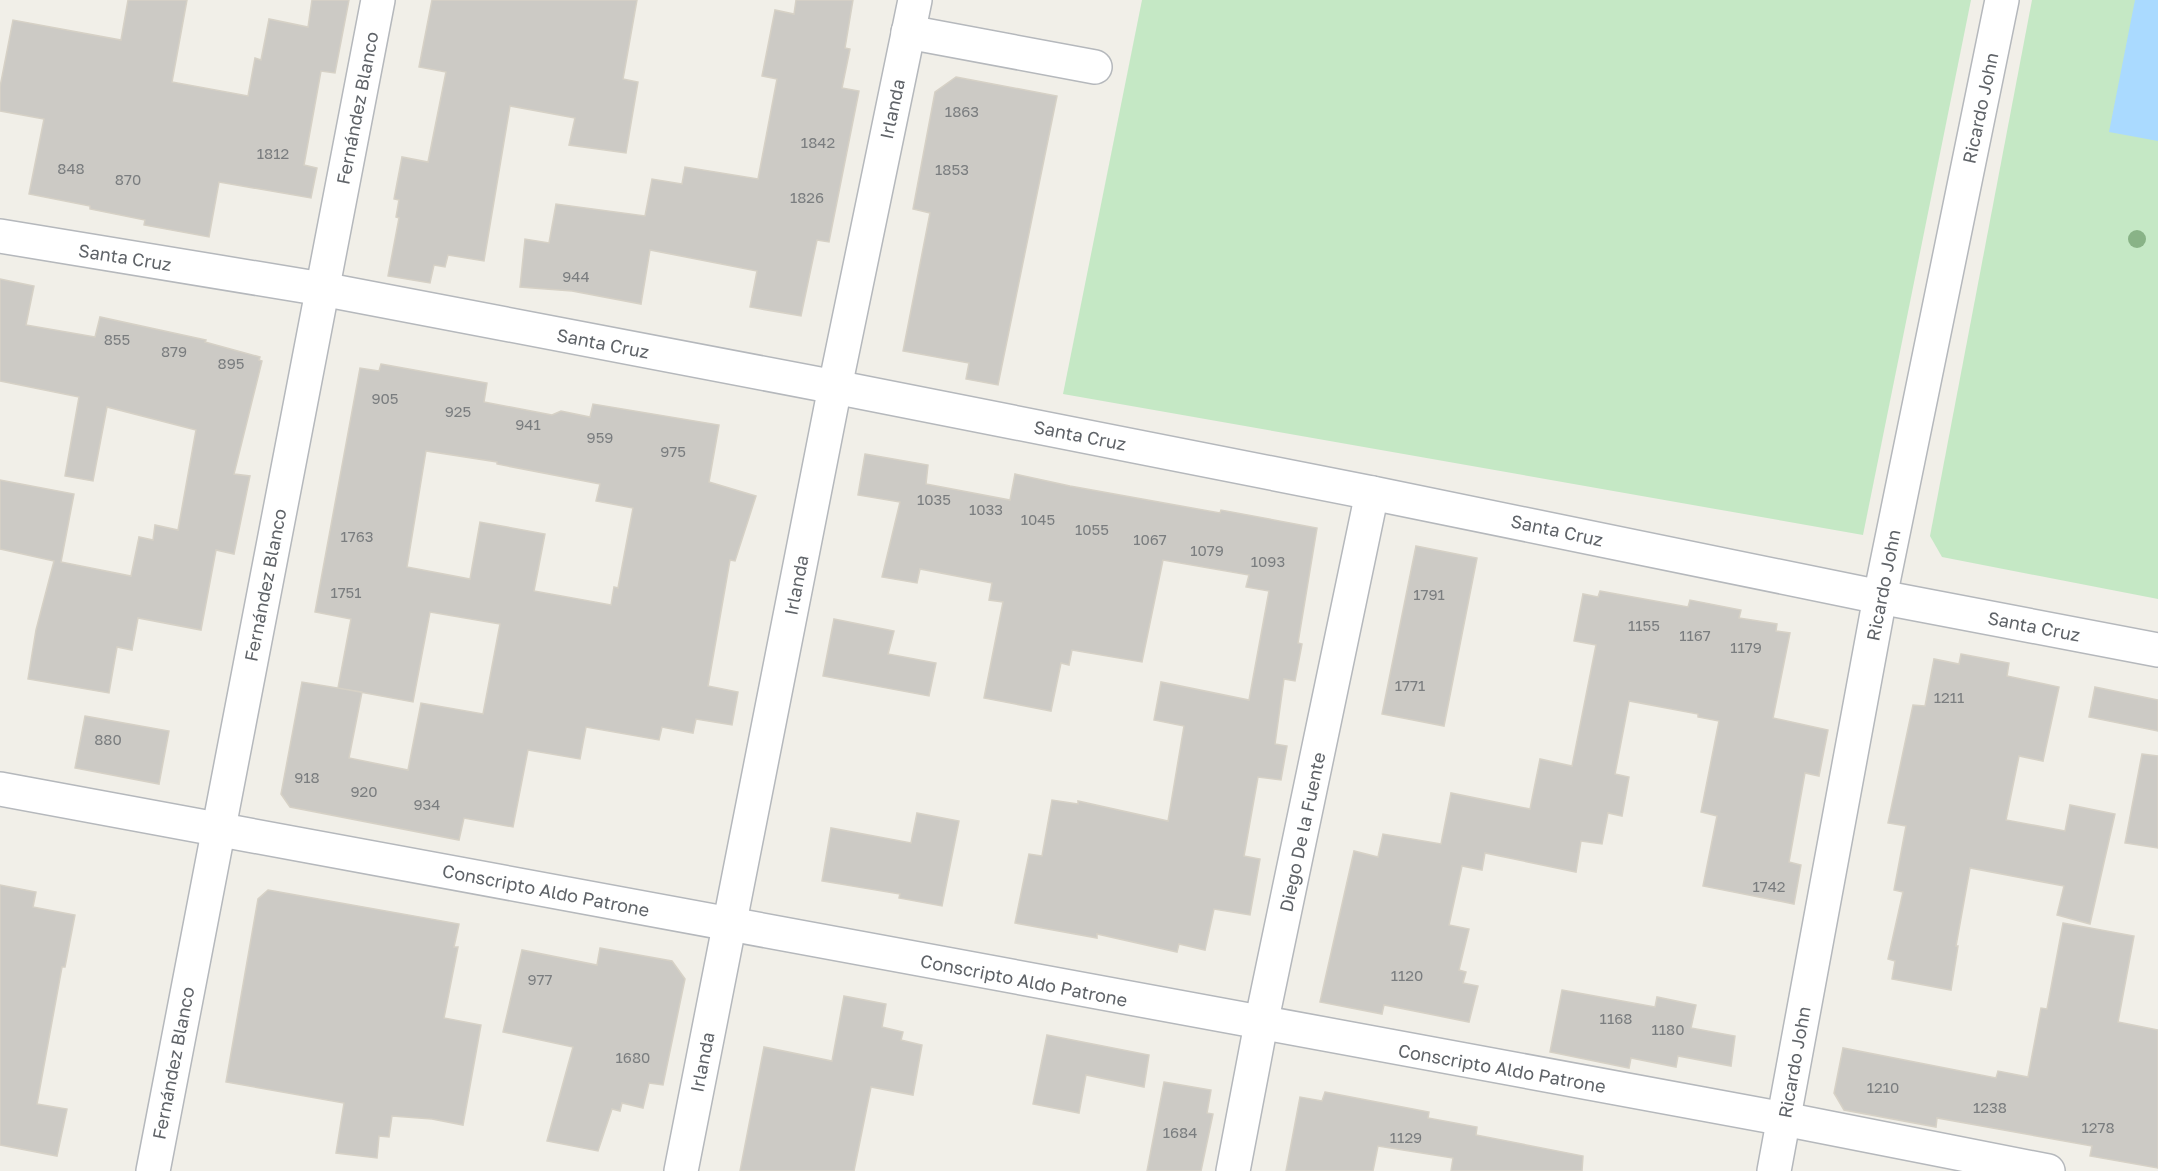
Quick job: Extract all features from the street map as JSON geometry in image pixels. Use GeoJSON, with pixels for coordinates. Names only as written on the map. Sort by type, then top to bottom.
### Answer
{"type":"FeatureCollection","features":[{"type":"Feature","properties":{"kind":"street","name":"Fernández Blanco"},"geometry":{"type":"LineString","coordinates":[[153,1171],[217,828],[378,0]]}},
{"type":"Feature","properties":{"kind":"street","name":"Irlanda"},"geometry":{"type":"LineString","coordinates":[[681,1171],[835,387],[915,0]]}},
{"type":"Feature","properties":{"kind":"street","name":"Ricardo John"},"geometry":{"type":"LineString","coordinates":[[1774,1171],[1880,597],[2002,0]]}},
{"type":"Feature","properties":{"kind":"street"},"geometry":{"type":"LineString","coordinates":[[908,32],[1095,67]]}},
{"type":"Feature","properties":{"kind":"street","name":"Santa Cruz"},"geometry":{"type":"LineString","coordinates":[[0,236],[322,289],[835,387],[1372,493],[1880,597],[2158,650]]}},
{"type":"Feature","properties":{"kind":"street","name":"Diego De la Fuente"},"geometry":{"type":"LineString","coordinates":[[1233,1171],[1261,1024],[1372,493]]}},
{"type":"Feature","properties":{"kind":"street","name":"Conscripto Aldo Patrone"},"geometry":{"type":"LineString","coordinates":[[0,789],[1784,1119],[2048,1171]]}},
{"type":"Feature","properties":{"kind":"green space"},"geometry":{"type":"Polygon","coordinates":[[[1142,0],[1971,0],[1863,535],[1063,394],[1142,0]]]}},
{"type":"Feature","properties":{"kind":"green space"},"geometry":{"type":"Polygon","coordinates":[[[2032,0],[2158,0],[2158,599],[1942,557],[1930,536],[2032,0]]]}},
{"type":"Feature","properties":{"kind":"water"},"geometry":{"type":"Polygon","coordinates":[[[2135,0],[2158,0],[2158,141],[2109,132],[2135,0]]]}},
{"type":"Feature","properties":{"kind":"building"},"geometry":{"type":"Polygon","coordinates":[[[128,0],[187,0],[172,82],[248,96],[255,58],[261,60],[269,19],[308,27],[312,0],[349,0],[335,73],[321,71],[304,165],[317,168],[311,198],[219,182],[209,237],[144,225],[145,220],[29,194],[44,119],[0,111],[0,87],[13,20],[121,40],[128,0]]]}},
{"type":"Feature","properties":{"kind":"building"},"geometry":{"type":"Polygon","coordinates":[[[432,0],[637,0],[623,79],[638,82],[626,153],[569,145],[575,118],[510,106],[484,261],[448,255],[445,267],[434,265],[430,283],[388,276],[399,218],[396,217],[399,200],[394,199],[402,157],[428,162],[446,72],[419,67],[432,0]]]}},
{"type":"Feature","properties":{"kind":"building"},"geometry":{"type":"Polygon","coordinates":[[[796,0],[853,0],[845,48],[850,49],[842,88],[859,91],[829,242],[817,240],[801,316],[750,307],[757,271],[650,250],[641,304],[572,291],[520,287],[525,239],[549,243],[556,204],[645,216],[652,179],[682,184],[685,167],[758,179],[777,79],[762,76],[775,10],[794,14],[796,0]]]}},
{"type":"Feature","properties":{"kind":"building"},"geometry":{"type":"Polygon","coordinates":[[[956,77],[1057,96],[998,385],[966,379],[969,363],[903,351],[930,213],[913,209],[935,92],[956,77]]]}},
{"type":"Feature","properties":{"kind":"building"},"geometry":{"type":"Polygon","coordinates":[[[0,279],[34,286],[26,325],[95,337],[100,317],[206,340],[205,342],[260,357],[259,360],[262,361],[234,474],[250,476],[234,554],[216,550],[201,630],[138,618],[132,650],[117,647],[109,693],[28,679],[36,630],[54,561],[0,549],[0,480],[74,494],[61,562],[131,576],[139,537],[153,540],[155,525],[178,530],[196,430],[107,407],[93,481],[65,476],[79,397],[0,381],[0,279]]]}},
{"type":"Feature","properties":{"kind":"building"},"geometry":{"type":"Polygon","coordinates":[[[381,364],[487,383],[484,402],[552,415],[561,411],[590,417],[593,404],[719,425],[709,482],[756,496],[735,561],[730,560],[708,686],[738,692],[732,725],[696,719],[693,733],[662,727],[659,740],[586,727],[580,759],[528,750],[513,827],[464,818],[459,840],[290,807],[281,794],[302,682],[338,688],[351,619],[315,612],[360,368],[379,371],[381,364]],[[426,451],[407,567],[470,579],[480,522],[545,534],[534,591],[611,605],[614,587],[618,588],[633,508],[596,501],[600,484],[497,464],[497,462],[426,451]],[[430,612],[413,702],[362,692],[349,758],[408,770],[421,703],[483,714],[500,624],[430,612]]]}},
{"type":"Feature","properties":{"kind":"building"},"geometry":{"type":"Polygon","coordinates":[[[865,454],[928,465],[926,484],[1010,500],[1015,474],[1220,513],[1221,510],[1317,528],[1298,643],[1302,644],[1295,681],[1284,679],[1275,744],[1287,746],[1281,780],[1258,777],[1244,856],[1260,859],[1250,915],[1214,909],[1205,950],[1179,944],[1177,952],[1097,934],[1097,938],[1015,923],[1029,854],[1042,856],[1052,800],[1078,804],[1078,801],[1168,821],[1184,726],[1154,720],[1161,682],[1249,700],[1269,591],[1246,587],[1249,575],[1163,560],[1142,662],[1072,650],[1069,665],[1061,663],[1051,711],[984,698],[1003,602],[989,600],[992,583],[920,569],[917,583],[882,577],[900,502],[858,495],[865,454]]]}},
{"type":"Feature","properties":{"kind":"building"},"geometry":{"type":"Polygon","coordinates":[[[1416,546],[1477,558],[1444,726],[1382,714],[1416,546]]]}},
{"type":"Feature","properties":{"kind":"building"},"geometry":{"type":"Polygon","coordinates":[[[1600,591],[1688,607],[1690,600],[1741,610],[1739,618],[1777,624],[1776,631],[1790,633],[1773,718],[1828,730],[1819,776],[1805,773],[1789,862],[1801,865],[1794,904],[1703,886],[1717,816],[1701,812],[1719,721],[1698,717],[1698,714],[1629,701],[1615,774],[1629,777],[1622,816],[1608,813],[1602,844],[1581,841],[1576,872],[1485,853],[1482,870],[1462,866],[1449,925],[1469,929],[1459,970],[1466,972],[1463,983],[1478,986],[1469,1022],[1384,1005],[1382,1014],[1320,1002],[1354,851],[1378,857],[1383,834],[1441,844],[1451,793],[1530,809],[1540,759],[1572,766],[1596,645],[1574,641],[1583,594],[1598,597],[1600,591]]]}},
{"type":"Feature","properties":{"kind":"building"},"geometry":{"type":"Polygon","coordinates":[[[834,619],[894,631],[888,654],[936,663],[929,696],[823,676],[834,619]]]}},
{"type":"Feature","properties":{"kind":"building"},"geometry":{"type":"Polygon","coordinates":[[[1961,654],[2009,663],[2007,676],[2059,687],[2043,761],[2019,756],[2006,820],[2065,831],[2070,805],[2115,814],[2090,924],[2057,915],[2064,886],[1970,868],[1956,946],[1958,946],[1951,990],[1892,979],[1895,961],[1888,959],[1903,892],[1894,890],[1906,826],[1888,823],[1913,705],[1925,706],[1934,659],[1959,664],[1961,654]]]}},
{"type":"Feature","properties":{"kind":"building"},"geometry":{"type":"Polygon","coordinates":[[[2095,687],[2158,700],[2158,731],[2089,717],[2095,687]]]}},
{"type":"Feature","properties":{"kind":"building"},"geometry":{"type":"Polygon","coordinates":[[[85,716],[169,731],[159,784],[75,768],[85,716]]]}},
{"type":"Feature","properties":{"kind":"building"},"geometry":{"type":"Polygon","coordinates":[[[2142,754],[2158,756],[2158,848],[2125,843],[2142,754]]]}},
{"type":"Feature","properties":{"kind":"building"},"geometry":{"type":"Polygon","coordinates":[[[917,813],[959,821],[942,906],[899,898],[900,894],[822,881],[831,828],[911,843],[917,813]]]}},
{"type":"Feature","properties":{"kind":"building"},"geometry":{"type":"Polygon","coordinates":[[[0,885],[36,892],[33,907],[75,915],[65,967],[62,967],[37,1104],[67,1109],[57,1156],[0,1145],[0,885]]]}},
{"type":"Feature","properties":{"kind":"building"},"geometry":{"type":"Polygon","coordinates":[[[268,890],[459,924],[454,947],[458,947],[444,1018],[481,1025],[463,1125],[432,1119],[392,1116],[389,1137],[379,1136],[377,1158],[336,1153],[344,1103],[226,1082],[258,899],[268,890]]]}},
{"type":"Feature","properties":{"kind":"building"},"geometry":{"type":"Polygon","coordinates":[[[2063,923],[2134,936],[2118,1022],[2158,1030],[2158,1168],[2090,1156],[2092,1146],[1937,1118],[1936,1127],[1844,1110],[1834,1093],[1843,1048],[1996,1078],[1998,1071],[2028,1077],[2041,1008],[2047,1009],[2063,923]]]}},
{"type":"Feature","properties":{"kind":"building"},"geometry":{"type":"Polygon","coordinates":[[[600,948],[672,961],[685,979],[663,1085],[649,1083],[643,1108],[622,1103],[620,1111],[612,1109],[598,1151],[547,1141],[573,1047],[503,1032],[522,950],[597,965],[600,948]]]}},
{"type":"Feature","properties":{"kind":"building"},"geometry":{"type":"Polygon","coordinates":[[[1562,990],[1655,1007],[1657,997],[1696,1005],[1691,1028],[1735,1036],[1731,1066],[1678,1056],[1676,1067],[1631,1058],[1629,1068],[1550,1052],[1562,990]]]}},
{"type":"Feature","properties":{"kind":"building"},"geometry":{"type":"Polygon","coordinates":[[[844,996],[886,1004],[882,1027],[903,1032],[901,1040],[922,1045],[913,1095],[871,1087],[854,1171],[740,1171],[764,1047],[832,1061],[844,996]]]}},
{"type":"Feature","properties":{"kind":"building"},"geometry":{"type":"Polygon","coordinates":[[[1047,1035],[1149,1055],[1144,1087],[1086,1075],[1079,1113],[1033,1104],[1047,1035]]]}},
{"type":"Feature","properties":{"kind":"building"},"geometry":{"type":"Polygon","coordinates":[[[1164,1082],[1211,1090],[1207,1113],[1213,1114],[1201,1171],[1147,1171],[1164,1082]]]}},
{"type":"Feature","properties":{"kind":"building"},"geometry":{"type":"Polygon","coordinates":[[[1325,1092],[1429,1112],[1428,1118],[1477,1127],[1476,1135],[1583,1156],[1582,1171],[1451,1171],[1453,1158],[1378,1146],[1373,1171],[1286,1171],[1300,1097],[1322,1101],[1325,1092]]]}}]}
